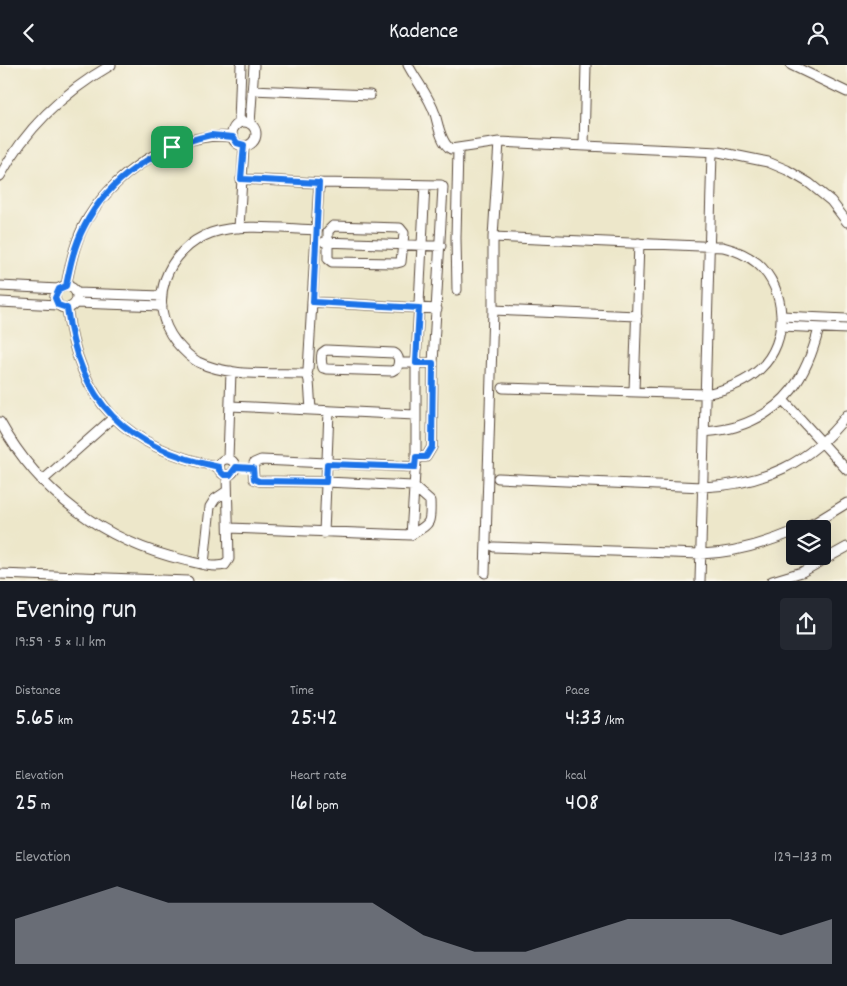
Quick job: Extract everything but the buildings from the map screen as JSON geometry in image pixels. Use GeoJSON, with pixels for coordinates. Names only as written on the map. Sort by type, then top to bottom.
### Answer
{"type":"FeatureCollection","features":[{"type":"Feature","properties":{"kind":"street"},"geometry":{"type":"LineString","coordinates":[[0,176],[20,144],[52,107],[70,91],[110,65]]}},
{"type":"Feature","properties":{"kind":"street"},"geometry":{"type":"LineString","coordinates":[[240,123],[250,124],[256,130],[255,139],[249,145],[237,143],[233,137],[234,129],[240,123],[241,65]]}},
{"type":"Feature","properties":{"kind":"street"},"geometry":{"type":"LineString","coordinates":[[250,124],[254,65]]}},
{"type":"Feature","properties":{"kind":"street"},"geometry":{"type":"LineString","coordinates":[[408,65],[430,100],[445,144],[451,149],[499,142],[712,152],[768,162],[787,170],[809,183],[831,201],[847,222]]}},
{"type":"Feature","properties":{"kind":"street"},"geometry":{"type":"LineString","coordinates":[[584,146],[586,65]]}},
{"type":"Feature","properties":{"kind":"street"},"geometry":{"type":"LineString","coordinates":[[791,65],[847,92]]}},
{"type":"Feature","properties":{"kind":"street"},"geometry":{"type":"LineString","coordinates":[[808,65],[818,77]]}},
{"type":"Feature","properties":{"kind":"street"},"geometry":{"type":"LineString","coordinates":[[252,90],[370,95]]}},
{"type":"Feature","properties":{"kind":"street"},"geometry":{"type":"LineString","coordinates":[[219,467],[191,461],[155,447],[114,417],[98,398],[79,363],[72,345],[62,306],[55,295],[62,288],[83,227],[95,207],[127,173],[172,147],[193,139],[211,135],[233,137]]}},
{"type":"Feature","properties":{"kind":"street"},"geometry":{"type":"LineString","coordinates":[[485,573],[494,310],[493,237],[499,142]]}},
{"type":"Feature","properties":{"kind":"street"},"geometry":{"type":"LineString","coordinates":[[239,228],[244,145]]}},
{"type":"Feature","properties":{"kind":"street"},"geometry":{"type":"LineString","coordinates":[[457,290],[458,149]]}},
{"type":"Feature","properties":{"kind":"street"},"geometry":{"type":"LineString","coordinates":[[700,581],[712,152]]}},
{"type":"Feature","properties":{"kind":"street"},"geometry":{"type":"LineString","coordinates":[[229,529],[411,535],[427,524],[430,519],[430,501],[413,486],[259,481],[254,479],[253,468],[254,463],[261,460],[327,464],[416,462],[426,457],[432,447],[433,363],[441,246],[443,187],[241,179]]}},
{"type":"Feature","properties":{"kind":"street"},"geometry":{"type":"LineString","coordinates":[[311,410],[307,373],[313,302],[319,183]]}},
{"type":"Feature","properties":{"kind":"street"},"geometry":{"type":"LineString","coordinates":[[411,535],[416,462],[416,363],[425,185]]}},
{"type":"Feature","properties":{"kind":"street"},"geometry":{"type":"LineString","coordinates":[[333,226],[400,228],[404,233],[402,258],[401,262],[397,263],[332,261],[328,259],[328,243],[328,231],[333,226]]}},
{"type":"Feature","properties":{"kind":"street"},"geometry":{"type":"LineString","coordinates":[[307,373],[231,371],[211,368],[196,361],[172,337],[165,322],[162,301],[164,281],[169,268],[178,254],[196,239],[212,233],[239,228],[317,230]]}},
{"type":"Feature","properties":{"kind":"street"},"geometry":{"type":"LineString","coordinates":[[493,237],[710,245],[735,250],[758,264],[774,284],[779,296],[781,321],[778,341],[762,368],[750,377],[725,390],[705,394],[503,388]]}},
{"type":"Feature","properties":{"kind":"street"},"geometry":{"type":"LineString","coordinates":[[316,242],[441,246]]}},
{"type":"Feature","properties":{"kind":"street"},"geometry":{"type":"LineString","coordinates":[[634,391],[639,243]]}},
{"type":"Feature","properties":{"kind":"street"},"geometry":{"type":"LineString","coordinates":[[0,286],[72,288],[76,298]]}},
{"type":"Feature","properties":{"kind":"street"},"geometry":{"type":"LineString","coordinates":[[0,302],[62,306],[76,298],[162,301]]}},
{"type":"Feature","properties":{"kind":"street"},"geometry":{"type":"LineString","coordinates":[[313,302],[437,309]]}},
{"type":"Feature","properties":{"kind":"street"},"geometry":{"type":"LineString","coordinates":[[494,310],[637,316]]}},
{"type":"Feature","properties":{"kind":"street"},"geometry":{"type":"LineString","coordinates":[[781,321],[847,319]]}},
{"type":"Feature","properties":{"kind":"street"},"geometry":{"type":"LineString","coordinates":[[781,321],[819,328],[847,329]]}},
{"type":"Feature","properties":{"kind":"street"},"geometry":{"type":"LineString","coordinates":[[704,432],[733,428],[760,417],[783,400],[796,385],[807,367],[819,328]]}},
{"type":"Feature","properties":{"kind":"street"},"geometry":{"type":"LineString","coordinates":[[326,350],[394,353],[398,356],[399,363],[397,368],[392,371],[327,369],[322,365],[321,358],[322,353],[326,350]]}},
{"type":"Feature","properties":{"kind":"street"},"geometry":{"type":"LineString","coordinates":[[309,359],[321,358]]}},
{"type":"Feature","properties":{"kind":"street"},"geometry":{"type":"LineString","coordinates":[[399,363],[433,363]]}},
{"type":"Feature","properties":{"kind":"street"},"geometry":{"type":"LineString","coordinates":[[228,458],[231,371]]}},
{"type":"Feature","properties":{"kind":"street"},"geometry":{"type":"LineString","coordinates":[[783,400],[847,470]]}},
{"type":"Feature","properties":{"kind":"street"},"geometry":{"type":"LineString","coordinates":[[230,406],[415,415]]}},
{"type":"Feature","properties":{"kind":"street"},"geometry":{"type":"LineString","coordinates":[[324,533],[329,411]]}},
{"type":"Feature","properties":{"kind":"street"},"geometry":{"type":"LineString","coordinates":[[498,478],[702,487],[726,486],[768,476],[789,467],[823,444],[847,415]]}},
{"type":"Feature","properties":{"kind":"street"},"geometry":{"type":"LineString","coordinates":[[42,481],[114,417]]}},
{"type":"Feature","properties":{"kind":"street"},"geometry":{"type":"LineString","coordinates":[[0,422],[23,459],[42,481],[68,505],[100,528],[135,545],[172,557],[216,567],[224,565],[229,559],[227,475]]}},
{"type":"Feature","properties":{"kind":"street"},"geometry":{"type":"LineString","coordinates":[[228,458],[234,461],[236,467],[233,473],[227,475],[221,473],[219,467],[221,461],[228,458]]}},
{"type":"Feature","properties":{"kind":"street"},"geometry":{"type":"LineString","coordinates":[[236,467],[253,468]]}},
{"type":"Feature","properties":{"kind":"street"},"geometry":{"type":"LineString","coordinates":[[204,564],[210,507],[215,499],[227,491]]}},
{"type":"Feature","properties":{"kind":"street"},"geometry":{"type":"LineString","coordinates":[[819,520],[847,503]]}},
{"type":"Feature","properties":{"kind":"street"},"geometry":{"type":"LineString","coordinates":[[494,547],[701,554],[724,553],[786,534]]}},
{"type":"Feature","properties":{"kind":"street"},"geometry":{"type":"LineString","coordinates":[[772,581],[802,572],[847,547]]}},
{"type":"Feature","properties":{"kind":"street"},"geometry":{"type":"LineString","coordinates":[[0,574],[188,581]]}},
{"type":"Feature","properties":{"kind":"route"},"geometry":{"type":"LineString","coordinates":[[211,135],[233,137],[237,143],[244,145],[241,179],[319,183],[313,302],[419,308],[416,363],[433,363],[432,447],[426,457],[416,457],[415,467],[327,464],[326,482],[259,481],[254,479],[253,468],[236,467],[230,475],[224,475],[219,470],[219,467],[191,461],[155,447],[124,426],[98,398],[87,381],[72,345],[67,308],[58,305],[55,295],[59,289],[66,286],[75,248],[83,227],[95,207],[110,188],[127,173],[172,147],[211,135]]}}]}
